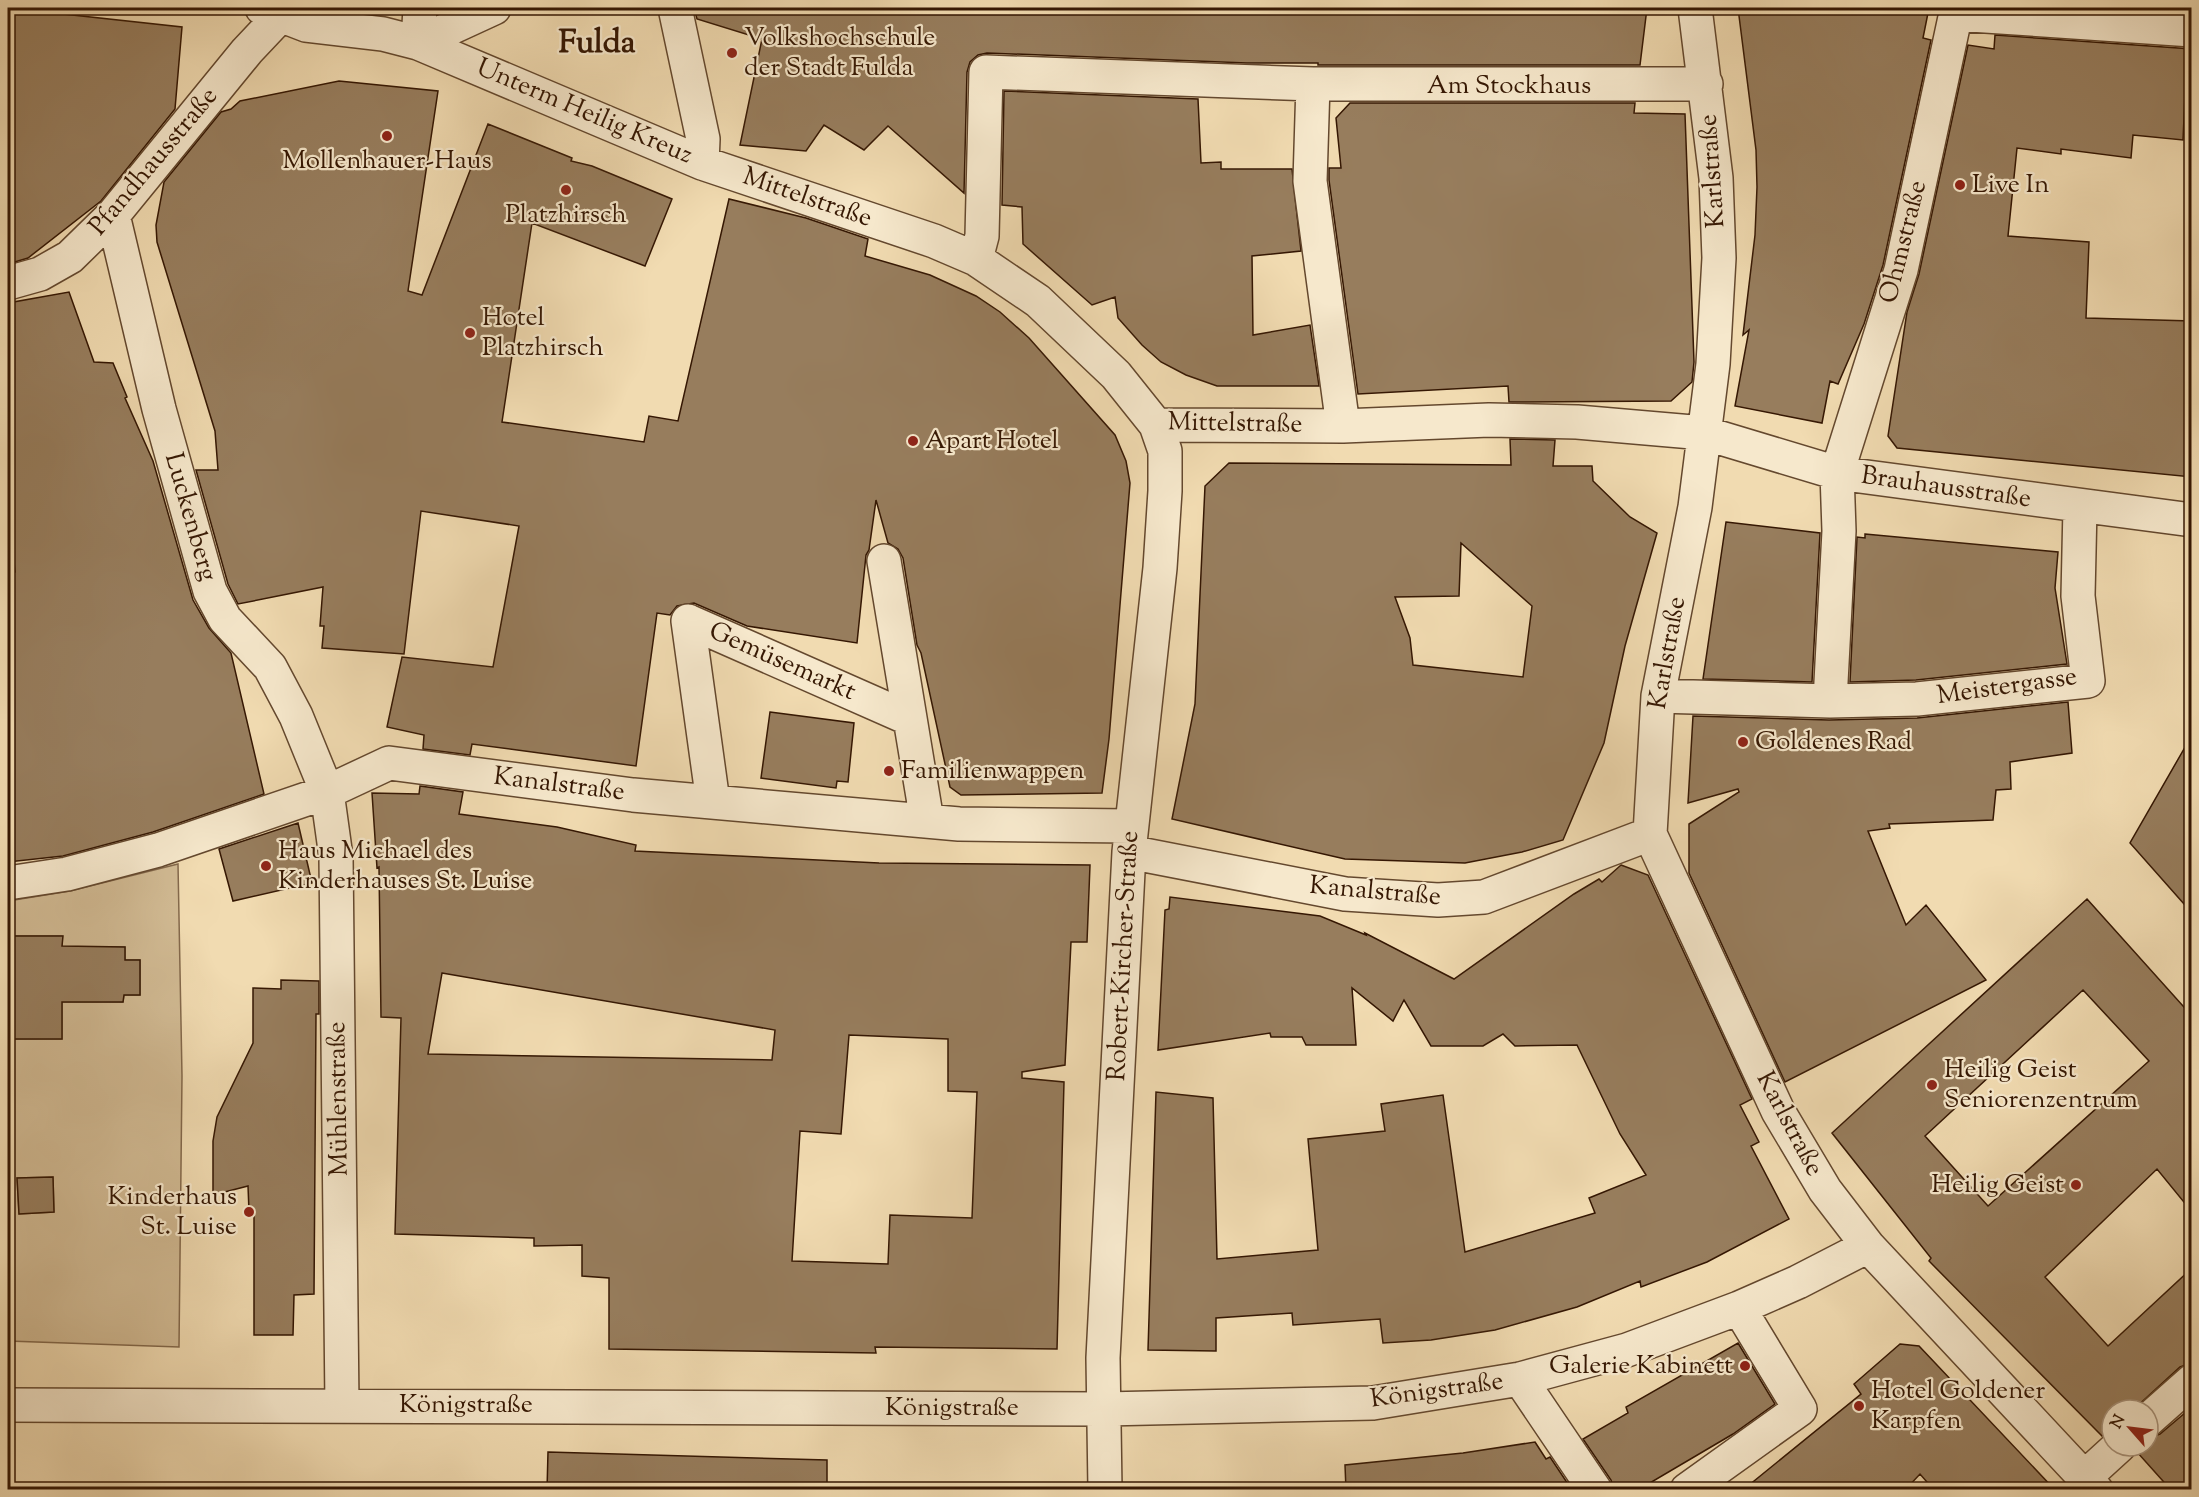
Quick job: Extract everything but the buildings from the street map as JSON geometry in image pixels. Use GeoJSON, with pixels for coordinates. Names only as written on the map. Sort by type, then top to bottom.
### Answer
{"type":"FeatureCollection","features":[{"type":"Feature","properties":{"kind":"street"},"geometry":{"type":"LineString","coordinates":[[418,43],[420,8]]}},
{"type":"Feature","properties":{"kind":"street","name":"Unterm Heilig Kreuz"},"geometry":{"type":"LineString","coordinates":[[418,43],[494,8]]}},
{"type":"Feature","properties":{"kind":"street","name":"Unterm Heilig Kreuz"},"geometry":{"type":"LineString","coordinates":[[272,11],[306,25],[383,34],[418,43],[702,163],[703,139],[675,8]]}},
{"type":"Feature","properties":{"kind":"street","name":"Karlstraße"},"geometry":{"type":"LineString","coordinates":[[1695,8],[1716,178],[1719,258],[1713,364],[1695,507],[1658,696],[1650,834],[1791,1136],[1825,1190],[1868,1246],[2090,1483]]}},
{"type":"Feature","properties":{"kind":"street","name":"Pfandhausstraße"},"geometry":{"type":"LineString","coordinates":[[8,284],[40,274],[70,257],[113,215],[247,51],[272,11]]}},
{"type":"Feature","properties":{"kind":"street"},"geometry":{"type":"LineString","coordinates":[[1956,11],[2192,30]]}},
{"type":"Feature","properties":{"kind":"street","name":"Ohmstraße"},"geometry":{"type":"LineString","coordinates":[[1837,473],[1901,270],[1956,11]]}},
{"type":"Feature","properties":{"kind":"street","name":"Am Stockhaus"},"geometry":{"type":"LineString","coordinates":[[976,259],[982,237],[986,72],[1313,84],[1706,84]]}},
{"type":"Feature","properties":{"kind":"street"},"geometry":{"type":"LineString","coordinates":[[1313,84],[1310,181],[1343,426]]}},
{"type":"Feature","properties":{"kind":"street","name":"Mittelstraße"},"geometry":{"type":"LineString","coordinates":[[702,163],[934,241],[976,259],[1038,301],[1116,375],[1156,425],[1343,426],[1489,420],[1566,422],[1704,433]]}},
{"type":"Feature","properties":{"kind":"street","name":"Luckenberg"},"geometry":{"type":"LineString","coordinates":[[113,215],[159,409],[210,591],[225,619],[270,667],[296,716],[327,792]]}},
{"type":"Feature","properties":{"kind":"street","name":"Robert-Kircher-Straße"},"geometry":{"type":"LineString","coordinates":[[1105,1490],[1103,1358],[1130,839],[1160,567],[1165,451],[1156,425]]}},
{"type":"Feature","properties":{"kind":"street","name":"Brauhausstraße"},"geometry":{"type":"LineString","coordinates":[[1704,433],[1837,473],[2080,507],[2192,520]]}},
{"type":"Feature","properties":{"kind":"street"},"geometry":{"type":"LineString","coordinates":[[1830,701],[1839,531],[1837,473]]}},
{"type":"Feature","properties":{"kind":"street","name":"Meistergasse"},"geometry":{"type":"LineString","coordinates":[[1658,696],[1830,701],[1974,695],[2088,681],[2078,596],[2080,507]]}},
{"type":"Feature","properties":{"kind":"street"},"geometry":{"type":"LineString","coordinates":[[884,561],[927,821]]}},
{"type":"Feature","properties":{"kind":"street","name":"Gemüsemarkt"},"geometry":{"type":"LineString","coordinates":[[713,802],[688,621],[910,719]]}},
{"type":"Feature","properties":{"kind":"street","name":"Kanalstraße"},"geometry":{"type":"LineString","coordinates":[[8,883],[67,874],[158,850],[327,792],[389,763],[633,795],[1130,839],[1345,894],[1438,900],[1484,897],[1650,834]]}},
{"type":"Feature","properties":{"kind":"street","name":"Mühlenstraße"},"geometry":{"type":"LineString","coordinates":[[327,792],[336,857],[342,1405]]}},
{"type":"Feature","properties":{"kind":"street","name":"Königstraße"},"geometry":{"type":"LineString","coordinates":[[8,1405],[1105,1409],[1373,1403],[1520,1379],[1627,1350],[1739,1308],[1798,1282],[1868,1246]]}},
{"type":"Feature","properties":{"kind":"street"},"geometry":{"type":"LineString","coordinates":[[1687,1490],[1800,1409],[1739,1308]]}},
{"type":"Feature","properties":{"kind":"street"},"geometry":{"type":"LineString","coordinates":[[1520,1379],[1595,1490]]}},
{"type":"Feature","properties":{"kind":"street"},"geometry":{"type":"LineString","coordinates":[[2160,1409],[2192,1381]]}},
{"type":"Feature","properties":{"kind":"street"},"geometry":{"type":"LineString","coordinates":[[2090,1483],[2110,1458]]}},
{"type":"Feature","properties":{"kind":"shaded area"},"geometry":{"type":"Polygon","coordinates":[[[178,864],[182,1076],[179,1347],[8,1341],[8,1039],[62,1039],[62,1002],[123,1002],[124,995],[140,995],[140,960],[125,960],[125,947],[62,947],[62,936],[8,936],[8,901],[70,891],[178,864]],[[53,1177],[17,1178],[19,1214],[54,1212],[53,1177]]]}},
{"type":"Feature","properties":{"kind":"place","name":"Volkshochschule der Stadt Fulda"},"geometry":{"type":"Point","coordinates":[732,53]}},
{"type":"Feature","properties":{"kind":"place","name":"Mollenhauer-Haus"},"geometry":{"type":"Point","coordinates":[387,136]}},
{"type":"Feature","properties":{"kind":"place","name":"Live In"},"geometry":{"type":"Point","coordinates":[1960,185]}},
{"type":"Feature","properties":{"kind":"place","name":"Platzhirsch"},"geometry":{"type":"Point","coordinates":[566,190]}},
{"type":"Feature","properties":{"kind":"place","name":"Hotel Platzhirsch"},"geometry":{"type":"Point","coordinates":[470,333]}},
{"type":"Feature","properties":{"kind":"place","name":"Apart Hotel"},"geometry":{"type":"Point","coordinates":[913,441]}},
{"type":"Feature","properties":{"kind":"place","name":"Goldenes Rad"},"geometry":{"type":"Point","coordinates":[1743,742]}},
{"type":"Feature","properties":{"kind":"place","name":"Familienwappen"},"geometry":{"type":"Point","coordinates":[889,771]}},
{"type":"Feature","properties":{"kind":"place","name":"Haus Michael des Kinderhauses St. Luise"},"geometry":{"type":"Point","coordinates":[266,866]}},
{"type":"Feature","properties":{"kind":"place","name":"Heilig Geist Seniorenzentrum"},"geometry":{"type":"Point","coordinates":[1932,1085]}},
{"type":"Feature","properties":{"kind":"place","name":"Heilig Geist"},"geometry":{"type":"Point","coordinates":[2076,1185]}},
{"type":"Feature","properties":{"kind":"place","name":"Kinderhaus St. Luise"},"geometry":{"type":"Point","coordinates":[249,1212]}},
{"type":"Feature","properties":{"kind":"place","name":"Galerie Kabinett"},"geometry":{"type":"Point","coordinates":[1745,1366]}},
{"type":"Feature","properties":{"kind":"place","name":"Hotel Goldener Karpfen"},"geometry":{"type":"Point","coordinates":[1859,1406]}},
{"type":"Feature","properties":{"kind":"district","name":"Fulda"},"geometry":{"type":"Point","coordinates":[597,44]}}]}
